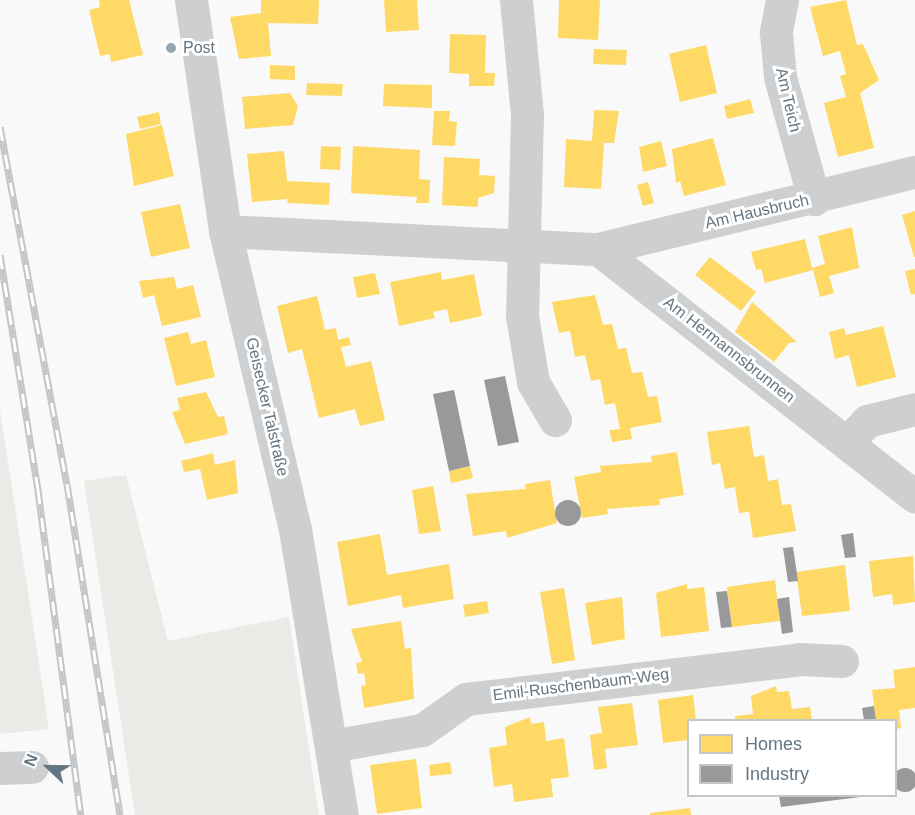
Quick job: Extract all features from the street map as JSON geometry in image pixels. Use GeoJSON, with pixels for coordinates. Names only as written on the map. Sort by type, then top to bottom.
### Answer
{"type":"FeatureCollection","features":[{"type":"Feature","properties":{"kind":"street","name":"Geisecker Talstraße"},"geometry":{"type":"LineString","coordinates":[[191,0],[225,231],[296,529],[342,815]]}},
{"type":"Feature","properties":{"kind":"street"},"geometry":{"type":"LineString","coordinates":[[516,0],[527,115],[527,244],[522,316],[533,382],[555,420]]}},
{"type":"Feature","properties":{"kind":"street","name":"Am Teich"},"geometry":{"type":"LineString","coordinates":[[782,0],[777,32],[780,77],[813,199]]}},
{"type":"Feature","properties":{"kind":"street","name":"Am Hausbruch"},"geometry":{"type":"LineString","coordinates":[[598,249],[813,199],[915,172]]}},
{"type":"Feature","properties":{"kind":"street"},"geometry":{"type":"LineString","coordinates":[[225,231],[598,249]]}},
{"type":"Feature","properties":{"kind":"street","name":"Am Hermannsbrunnen"},"geometry":{"type":"LineString","coordinates":[[598,249],[848,441],[915,497]]}},
{"type":"Feature","properties":{"kind":"street"},"geometry":{"type":"LineString","coordinates":[[848,441],[867,421],[915,409]]}},
{"type":"Feature","properties":{"kind":"street","name":"Emil-Ruschenbaum-Weg"},"geometry":{"type":"LineString","coordinates":[[331,746],[422,730],[466,699],[799,659],[842,661]]}},
{"type":"Feature","properties":{"kind":"shaded area"},"geometry":{"type":"Polygon","coordinates":[[[0,410],[49,729],[0,734],[0,410]]]}},
{"type":"Feature","properties":{"kind":"shaded area"},"geometry":{"type":"Polygon","coordinates":[[[126,475],[168,641],[289,617],[319,815],[135,815],[84,481],[126,475]]]}},
{"type":"Feature","properties":{"kind":"building: Homes"},"geometry":{"type":"Polygon","coordinates":[[[99,0],[129,0],[143,55],[111,62],[110,54],[100,56],[89,10],[100,7],[99,0]]]}},
{"type":"Feature","properties":{"kind":"building: Homes"},"geometry":{"type":"Polygon","coordinates":[[[261,0],[319,0],[318,24],[268,23],[271,56],[239,59],[230,17],[261,13],[261,0]]]}},
{"type":"Feature","properties":{"kind":"building: Homes"},"geometry":{"type":"Polygon","coordinates":[[[384,0],[417,0],[419,30],[386,32],[384,0]]]}},
{"type":"Feature","properties":{"kind":"building: Homes"},"geometry":{"type":"Polygon","coordinates":[[[559,0],[600,0],[598,40],[558,38],[559,0]]]}},
{"type":"Feature","properties":{"kind":"building: Homes"},"geometry":{"type":"Polygon","coordinates":[[[846,0],[857,45],[863,44],[879,80],[860,93],[874,148],[838,157],[824,103],[846,97],[840,76],[846,74],[840,51],[823,56],[810,7],[846,0]]]}},
{"type":"Feature","properties":{"kind":"building: Homes"},"geometry":{"type":"Polygon","coordinates":[[[450,34],[486,35],[485,73],[495,73],[494,86],[469,86],[469,74],[449,73],[450,34]]]}},
{"type":"Feature","properties":{"kind":"building: Homes"},"geometry":{"type":"Polygon","coordinates":[[[706,45],[717,93],[680,102],[669,54],[706,45]]]}},
{"type":"Feature","properties":{"kind":"building: Homes"},"geometry":{"type":"Polygon","coordinates":[[[594,49],[627,50],[626,65],[593,64],[594,49]]]}},
{"type":"Feature","properties":{"kind":"building: Homes"},"geometry":{"type":"Polygon","coordinates":[[[270,65],[295,66],[295,80],[270,79],[270,65]]]}},
{"type":"Feature","properties":{"kind":"building: Homes"},"geometry":{"type":"Polygon","coordinates":[[[307,83],[343,84],[342,96],[306,95],[307,83]]]}},
{"type":"Feature","properties":{"kind":"building: Homes"},"geometry":{"type":"Polygon","coordinates":[[[384,84],[432,85],[432,108],[383,106],[384,84]]]}},
{"type":"Feature","properties":{"kind":"building: Homes"},"geometry":{"type":"Polygon","coordinates":[[[290,93],[298,106],[293,125],[245,129],[242,97],[290,93]]]}},
{"type":"Feature","properties":{"kind":"building: Homes"},"geometry":{"type":"Polygon","coordinates":[[[750,99],[754,113],[727,119],[724,106],[750,99]]]}},
{"type":"Feature","properties":{"kind":"building: Homes"},"geometry":{"type":"Polygon","coordinates":[[[594,110],[619,111],[614,143],[604,143],[601,189],[564,187],[566,139],[592,141],[594,110]]]}},
{"type":"Feature","properties":{"kind":"building: Homes"},"geometry":{"type":"Polygon","coordinates":[[[434,111],[450,111],[449,121],[457,122],[455,146],[432,145],[434,111]]]}},
{"type":"Feature","properties":{"kind":"building: Homes"},"geometry":{"type":"Polygon","coordinates":[[[159,112],[161,124],[140,129],[137,117],[159,112]]]}},
{"type":"Feature","properties":{"kind":"building: Homes"},"geometry":{"type":"Polygon","coordinates":[[[162,125],[174,176],[134,186],[126,134],[162,125]]]}},
{"type":"Feature","properties":{"kind":"building: Homes"},"geometry":{"type":"Polygon","coordinates":[[[713,138],[726,185],[684,196],[680,181],[676,183],[672,149],[713,138]]]}},
{"type":"Feature","properties":{"kind":"building: Homes"},"geometry":{"type":"Polygon","coordinates":[[[661,141],[667,166],[643,172],[639,147],[661,141]]]}},
{"type":"Feature","properties":{"kind":"building: Homes"},"geometry":{"type":"Polygon","coordinates":[[[321,146],[341,147],[340,170],[320,169],[321,146]]]}},
{"type":"Feature","properties":{"kind":"building: Homes"},"geometry":{"type":"Polygon","coordinates":[[[353,146],[420,150],[419,179],[430,180],[429,203],[416,203],[417,197],[351,193],[353,146]]]}},
{"type":"Feature","properties":{"kind":"building: Homes"},"geometry":{"type":"Polygon","coordinates":[[[284,151],[287,181],[330,183],[329,205],[287,203],[288,199],[252,202],[247,154],[284,151]]]}},
{"type":"Feature","properties":{"kind":"building: Homes"},"geometry":{"type":"Polygon","coordinates":[[[444,157],[480,159],[479,175],[495,176],[494,193],[478,198],[478,207],[442,205],[444,157]]]}},
{"type":"Feature","properties":{"kind":"building: Homes"},"geometry":{"type":"Polygon","coordinates":[[[648,182],[654,203],[643,206],[637,185],[648,182]]]}},
{"type":"Feature","properties":{"kind":"building: Homes"},"geometry":{"type":"Polygon","coordinates":[[[180,204],[190,248],[151,257],[141,212],[180,204]]]}},
{"type":"Feature","properties":{"kind":"building: Homes"},"geometry":{"type":"Polygon","coordinates":[[[915,211],[915,257],[914,257],[902,215],[915,211]]]}},
{"type":"Feature","properties":{"kind":"building: Homes"},"geometry":{"type":"Polygon","coordinates":[[[852,227],[859,268],[829,276],[834,293],[820,297],[813,270],[765,283],[761,269],[756,270],[751,252],[805,239],[812,268],[825,264],[818,236],[852,227]]]}},
{"type":"Feature","properties":{"kind":"building: Homes"},"geometry":{"type":"Polygon","coordinates":[[[710,257],[756,292],[741,311],[695,275],[710,257]]]}},
{"type":"Feature","properties":{"kind":"building: Homes"},"geometry":{"type":"Polygon","coordinates":[[[915,269],[915,294],[911,295],[905,271],[915,269]]]}},
{"type":"Feature","properties":{"kind":"building: Homes"},"geometry":{"type":"Polygon","coordinates":[[[441,272],[442,280],[474,274],[482,316],[450,323],[447,309],[433,312],[435,318],[399,326],[390,282],[441,272]]]}},
{"type":"Feature","properties":{"kind":"building: Homes"},"geometry":{"type":"Polygon","coordinates":[[[375,273],[380,294],[357,298],[353,277],[375,273]]]}},
{"type":"Feature","properties":{"kind":"building: Homes"},"geometry":{"type":"Polygon","coordinates":[[[174,277],[177,289],[193,285],[201,317],[162,326],[154,295],[143,298],[139,281],[174,277]]]}},
{"type":"Feature","properties":{"kind":"building: Homes"},"geometry":{"type":"Polygon","coordinates":[[[595,295],[603,325],[612,324],[618,349],[626,348],[632,373],[642,372],[648,397],[657,396],[662,422],[630,428],[632,439],[612,442],[609,430],[620,429],[615,403],[605,405],[600,379],[591,381],[585,355],[575,357],[570,331],[559,333],[552,302],[595,295]]]}},
{"type":"Feature","properties":{"kind":"building: Homes"},"geometry":{"type":"Polygon","coordinates":[[[317,296],[325,330],[336,328],[338,340],[349,337],[351,345],[341,347],[346,367],[371,361],[385,420],[360,426],[355,409],[319,418],[302,349],[288,353],[277,306],[317,296]]]}},
{"type":"Feature","properties":{"kind":"building: Homes"},"geometry":{"type":"Polygon","coordinates":[[[752,302],[797,342],[789,343],[774,362],[735,332],[752,302]]]}},
{"type":"Feature","properties":{"kind":"building: Homes"},"geometry":{"type":"Polygon","coordinates":[[[883,326],[896,377],[857,387],[849,355],[835,359],[829,332],[844,328],[846,335],[883,326]]]}},
{"type":"Feature","properties":{"kind":"building: Homes"},"geometry":{"type":"Polygon","coordinates":[[[188,332],[191,344],[206,340],[215,377],[176,386],[164,338],[188,332]]]}},
{"type":"Feature","properties":{"kind":"building: Homes"},"geometry":{"type":"Polygon","coordinates":[[[206,392],[218,417],[224,416],[228,434],[185,444],[172,412],[180,410],[177,398],[206,392]]]}},
{"type":"Feature","properties":{"kind":"building: Homes"},"geometry":{"type":"Polygon","coordinates":[[[749,426],[754,457],[764,455],[768,481],[778,479],[782,505],[791,504],[796,531],[753,538],[749,512],[739,513],[735,487],[725,489],[720,463],[712,465],[707,432],[749,426]]]}},
{"type":"Feature","properties":{"kind":"building: Homes"},"geometry":{"type":"Polygon","coordinates":[[[677,452],[684,495],[659,499],[660,505],[607,509],[608,514],[582,518],[574,477],[601,472],[600,466],[652,462],[651,456],[677,452]]]}},
{"type":"Feature","properties":{"kind":"building: Homes"},"geometry":{"type":"Polygon","coordinates":[[[213,453],[215,465],[235,460],[238,493],[207,500],[200,469],[184,472],[181,461],[213,453]]]}},
{"type":"Feature","properties":{"kind":"building: Homes"},"geometry":{"type":"Polygon","coordinates":[[[470,466],[473,478],[451,483],[449,471],[470,466]]]}},
{"type":"Feature","properties":{"kind":"building: Homes"},"geometry":{"type":"Polygon","coordinates":[[[550,480],[557,523],[507,538],[506,531],[473,536],[466,494],[526,489],[525,484],[550,480]]]}},
{"type":"Feature","properties":{"kind":"building: Homes"},"geometry":{"type":"Polygon","coordinates":[[[433,486],[441,531],[419,534],[412,490],[433,486]]]}},
{"type":"Feature","properties":{"kind":"building: Homes"},"geometry":{"type":"Polygon","coordinates":[[[380,534],[387,575],[449,564],[454,599],[403,608],[401,595],[348,606],[337,542],[380,534]]]}},
{"type":"Feature","properties":{"kind":"building: Homes"},"geometry":{"type":"Polygon","coordinates":[[[913,556],[915,602],[893,605],[892,594],[873,597],[869,561],[913,556]]]}},
{"type":"Feature","properties":{"kind":"building: Homes"},"geometry":{"type":"Polygon","coordinates":[[[845,565],[850,611],[802,616],[796,572],[845,565]]]}},
{"type":"Feature","properties":{"kind":"building: Homes"},"geometry":{"type":"Polygon","coordinates":[[[775,580],[780,621],[732,627],[727,587],[775,580]]]}},
{"type":"Feature","properties":{"kind":"building: Homes"},"geometry":{"type":"Polygon","coordinates":[[[687,584],[687,589],[704,587],[709,631],[661,637],[656,593],[687,584]]]}},
{"type":"Feature","properties":{"kind":"building: Homes"},"geometry":{"type":"Polygon","coordinates":[[[564,588],[575,660],[552,664],[540,592],[564,588]]]}},
{"type":"Feature","properties":{"kind":"building: Homes"},"geometry":{"type":"Polygon","coordinates":[[[622,597],[625,639],[592,645],[585,603],[622,597]]]}},
{"type":"Feature","properties":{"kind":"building: Homes"},"geometry":{"type":"Polygon","coordinates":[[[487,601],[489,613],[465,617],[463,605],[487,601]]]}},
{"type":"Feature","properties":{"kind":"building: Homes"},"geometry":{"type":"Polygon","coordinates":[[[401,621],[405,649],[411,648],[414,699],[364,708],[361,686],[366,685],[364,673],[358,674],[356,663],[362,662],[351,629],[401,621]]]}},
{"type":"Feature","properties":{"kind":"building: Homes"},"geometry":{"type":"Polygon","coordinates":[[[915,667],[915,708],[899,710],[901,728],[897,729],[897,719],[876,719],[872,690],[895,688],[893,670],[915,667]]]}},
{"type":"Feature","properties":{"kind":"building: Homes"},"geometry":{"type":"Polygon","coordinates":[[[776,686],[777,692],[789,691],[792,709],[810,707],[812,719],[735,719],[735,716],[753,714],[751,696],[776,686]]]}},
{"type":"Feature","properties":{"kind":"building: Homes"},"geometry":{"type":"Polygon","coordinates":[[[693,695],[696,719],[687,719],[687,740],[663,743],[658,700],[693,695]]]}},
{"type":"Feature","properties":{"kind":"building: Homes"},"geometry":{"type":"Polygon","coordinates":[[[632,703],[638,745],[605,749],[607,768],[594,770],[590,735],[602,733],[598,707],[632,703]]]}},
{"type":"Feature","properties":{"kind":"building: Homes"},"geometry":{"type":"Polygon","coordinates":[[[530,717],[531,724],[544,722],[546,741],[564,738],[569,777],[551,779],[553,797],[514,802],[512,784],[494,787],[489,748],[507,745],[505,727],[530,717]]]}},
{"type":"Feature","properties":{"kind":"building: Homes"},"geometry":{"type":"Polygon","coordinates":[[[416,759],[422,808],[377,814],[370,765],[416,759]]]}},
{"type":"Feature","properties":{"kind":"building: Homes"},"geometry":{"type":"Polygon","coordinates":[[[450,762],[452,774],[430,776],[429,765],[450,762]]]}},
{"type":"Feature","properties":{"kind":"building: Homes"},"geometry":{"type":"Polygon","coordinates":[[[690,808],[691,815],[650,815],[650,813],[690,808]]]}},
{"type":"Feature","properties":{"kind":"building: Industry"},"geometry":{"type":"Polygon","coordinates":[[[505,376],[519,442],[498,446],[484,380],[505,376]]]}},
{"type":"Feature","properties":{"kind":"building: Industry"},"geometry":{"type":"Polygon","coordinates":[[[454,390],[470,466],[449,471],[433,394],[454,390]]]}},
{"type":"Feature","properties":{"kind":"building: Industry"},"geometry":{"type":"Polygon","coordinates":[[[568,500],[577,504],[581,513],[577,522],[568,526],[559,522],[555,513],[559,504],[568,500]]]}},
{"type":"Feature","properties":{"kind":"building: Industry"},"geometry":{"type":"Polygon","coordinates":[[[853,533],[856,557],[845,558],[841,535],[853,533]]]}},
{"type":"Feature","properties":{"kind":"building: Industry"},"geometry":{"type":"Polygon","coordinates":[[[793,547],[798,581],[788,582],[783,548],[793,547]]]}},
{"type":"Feature","properties":{"kind":"building: Industry"},"geometry":{"type":"Polygon","coordinates":[[[727,591],[732,627],[721,628],[716,592],[727,591]]]}},
{"type":"Feature","properties":{"kind":"building: Industry"},"geometry":{"type":"Polygon","coordinates":[[[789,597],[793,632],[782,634],[777,599],[789,597]]]}},
{"type":"Feature","properties":{"kind":"building: Industry"},"geometry":{"type":"Polygon","coordinates":[[[874,706],[876,719],[864,719],[862,708],[874,706]]]}},
{"type":"Feature","properties":{"kind":"building: Industry"},"geometry":{"type":"Polygon","coordinates":[[[905,768],[916,775],[916,785],[910,791],[900,791],[897,788],[897,772],[905,768]]]}},
{"type":"Feature","properties":{"kind":"building: Industry"},"geometry":{"type":"Polygon","coordinates":[[[779,797],[860,797],[781,807],[779,797]]]}},
{"type":"Feature","properties":{"kind":"railway"},"geometry":{"type":"LineString","coordinates":[[0,127],[67,484],[120,815]]}},
{"type":"Feature","properties":{"kind":"railway"},"geometry":{"type":"LineString","coordinates":[[0,255],[38,490],[81,815]]}},
{"type":"Feature","properties":{"kind":"place","name":"Post"},"geometry":{"type":"Point","coordinates":[171,48]}}]}
